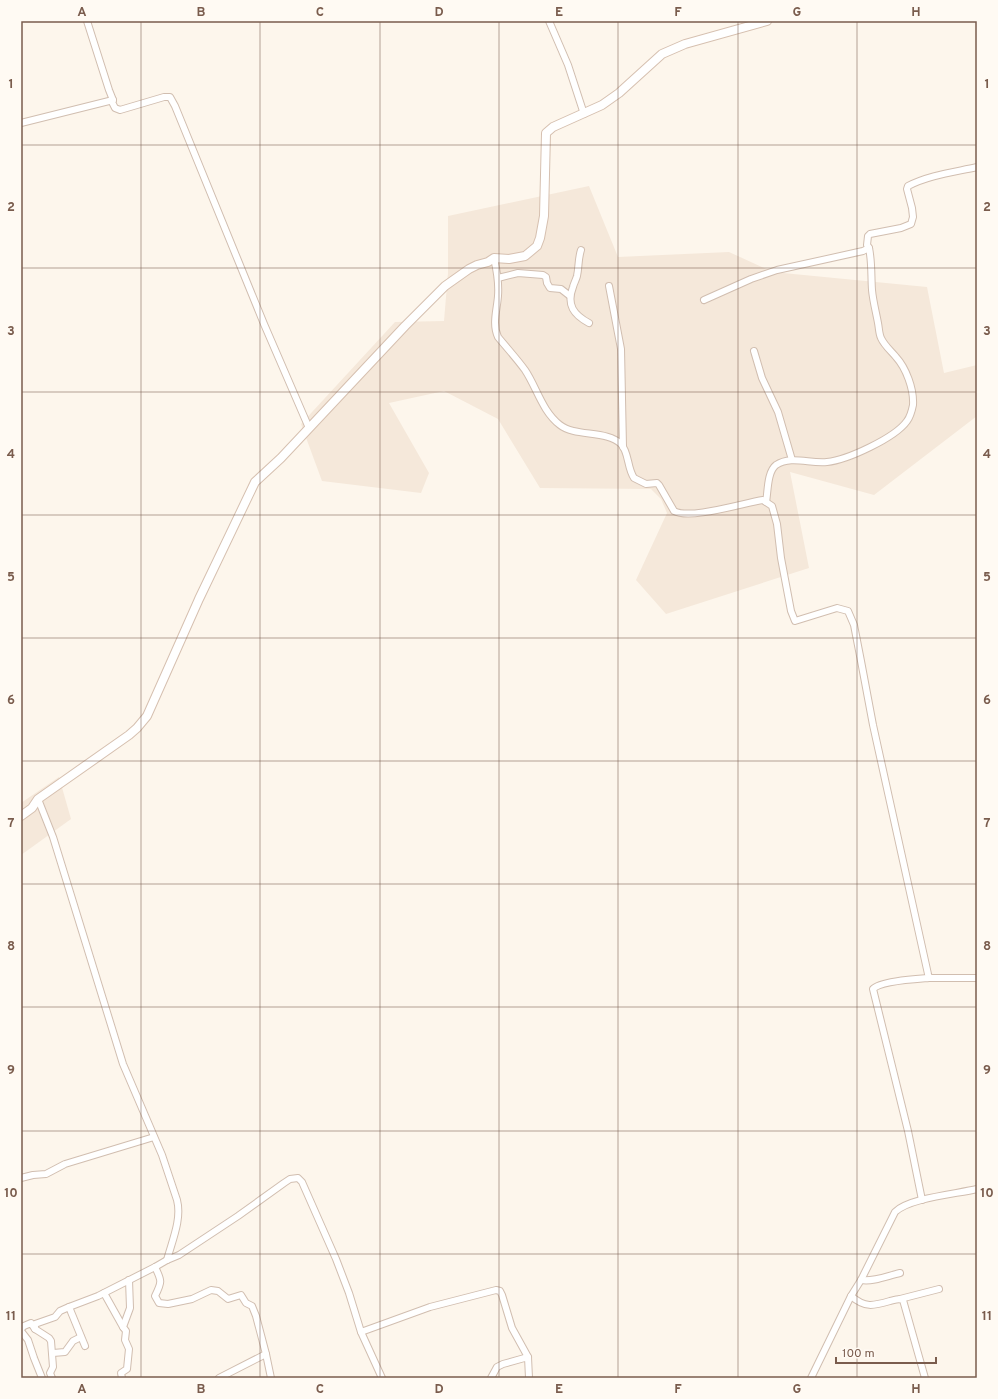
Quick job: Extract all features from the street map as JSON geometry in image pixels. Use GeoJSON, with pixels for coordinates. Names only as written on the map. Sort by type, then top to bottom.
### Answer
{"type":"FeatureCollection","features":[{"type":"Feature","properties":{"kind":"street"},"geometry":{"type":"LineString","coordinates":[[86,21],[113,100],[112,102],[117,110],[164,97],[170,97],[175,106],[309,428]]}},
{"type":"Feature","properties":{"kind":"street"},"geometry":{"type":"LineString","coordinates":[[550,21],[568,65],[584,114]]}},
{"type":"Feature","properties":{"kind":"street"},"geometry":{"type":"LineString","coordinates":[[21,816],[32,808],[38,799],[129,735],[142,722],[150,711],[199,599],[255,482],[281,458],[405,326],[445,286],[469,269],[488,262],[494,258],[509,259],[525,256],[537,246],[544,216],[546,133],[553,127],[602,105],[619,93],[662,54],[685,44],[765,21]]}},
{"type":"Feature","properties":{"kind":"street"},"geometry":{"type":"LineString","coordinates":[[21,124],[113,100]]}},
{"type":"Feature","properties":{"kind":"street"},"geometry":{"type":"LineString","coordinates":[[766,502],[772,470],[775,466],[784,461],[792,460],[826,462],[848,457],[870,447],[897,431],[906,422],[913,404],[910,383],[905,368],[881,337],[872,289],[873,278],[869,248],[867,245],[868,236],[870,234],[901,228],[911,224],[913,211],[907,189],[908,186],[916,182],[941,175],[977,167]]}},
{"type":"Feature","properties":{"kind":"street"},"geometry":{"type":"LineString","coordinates":[[704,300],[751,279],[777,270],[860,252],[869,248]]}},
{"type":"Feature","properties":{"kind":"street"},"geometry":{"type":"LineString","coordinates":[[581,250],[578,261],[577,276],[570,296],[574,314],[580,319],[589,323]]}},
{"type":"Feature","properties":{"kind":"street"},"geometry":{"type":"LineString","coordinates":[[494,258],[498,278],[495,331],[524,370],[548,412],[563,426],[570,430],[609,438],[617,441],[623,447]]}},
{"type":"Feature","properties":{"kind":"street"},"geometry":{"type":"LineString","coordinates":[[498,278],[518,274],[543,275],[546,276],[547,283],[550,288],[561,289],[570,296]]}},
{"type":"Feature","properties":{"kind":"street"},"geometry":{"type":"LineString","coordinates":[[609,286],[621,349],[623,447],[634,478],[646,484],[657,483],[674,511],[682,514],[695,514],[763,500],[772,506],[777,524],[791,611],[795,621],[837,608],[847,610],[850,613],[904,869],[929,978]]}},
{"type":"Feature","properties":{"kind":"street"},"geometry":{"type":"LineString","coordinates":[[754,351],[762,378],[778,412],[792,460]]}},
{"type":"Feature","properties":{"kind":"street"},"geometry":{"type":"LineString","coordinates":[[38,799],[52,837],[122,1064],[167,1167],[179,1206],[173,1257]]}},
{"type":"Feature","properties":{"kind":"street"},"geometry":{"type":"LineString","coordinates":[[922,1200],[908,1131],[873,989],[886,984],[929,978],[977,978]]}},
{"type":"Feature","properties":{"kind":"street"},"geometry":{"type":"LineString","coordinates":[[21,1178],[46,1174],[65,1164],[154,1137]]}},
{"type":"Feature","properties":{"kind":"street"},"geometry":{"type":"LineString","coordinates":[[35,1329],[35,1324],[55,1317],[60,1311],[69,1306],[104,1293],[173,1257],[238,1216],[290,1179],[298,1178],[302,1182],[311,1200],[336,1259],[362,1332],[382,1378]]}},
{"type":"Feature","properties":{"kind":"street"},"geometry":{"type":"LineString","coordinates":[[811,1378],[851,1296],[861,1280],[895,1212],[904,1206],[922,1200],[977,1189]]}},
{"type":"Feature","properties":{"kind":"street"},"geometry":{"type":"LineString","coordinates":[[155,1267],[161,1284],[155,1296],[159,1303],[168,1304],[192,1299],[211,1290],[218,1291],[228,1299],[241,1295],[246,1303],[252,1306],[256,1316],[271,1378]]}},
{"type":"Feature","properties":{"kind":"street"},"geometry":{"type":"LineString","coordinates":[[861,1280],[870,1282],[877,1278],[900,1273]]}},
{"type":"Feature","properties":{"kind":"street"},"geometry":{"type":"LineString","coordinates":[[122,1327],[130,1308],[129,1280]]}},
{"type":"Feature","properties":{"kind":"street"},"geometry":{"type":"LineString","coordinates":[[851,1296],[867,1306],[939,1289]]}},
{"type":"Feature","properties":{"kind":"street"},"geometry":{"type":"LineString","coordinates":[[362,1332],[430,1307],[496,1290],[500,1291],[512,1328],[528,1357],[529,1378]]}},
{"type":"Feature","properties":{"kind":"street"},"geometry":{"type":"LineString","coordinates":[[104,1293],[122,1327],[126,1331],[125,1340],[129,1349],[127,1369],[121,1373],[122,1378]]}},
{"type":"Feature","properties":{"kind":"street"},"geometry":{"type":"LineString","coordinates":[[900,1299],[905,1303],[925,1378]]}},
{"type":"Feature","properties":{"kind":"street"},"geometry":{"type":"LineString","coordinates":[[69,1306],[85,1346]]}},
{"type":"Feature","properties":{"kind":"street"},"geometry":{"type":"LineString","coordinates":[[42,1378],[28,1340],[21,1332],[24,1326],[31,1323],[35,1329],[49,1338],[51,1342],[53,1367],[50,1373],[51,1378],[46,1378]]}},
{"type":"Feature","properties":{"kind":"street"},"geometry":{"type":"LineString","coordinates":[[53,1353],[65,1352],[73,1342],[81,1337]]}},
{"type":"Feature","properties":{"kind":"street"},"geometry":{"type":"LineString","coordinates":[[219,1378],[266,1354]]}},
{"type":"Feature","properties":{"kind":"street"},"geometry":{"type":"LineString","coordinates":[[491,1378],[497,1367],[528,1357]]}},
{"type":"Feature","properties":{"kind":"shaded area"},"geometry":{"type":"Polygon","coordinates":[[[589,186],[618,257],[729,252],[773,272],[927,287],[944,373],[977,365],[977,416],[874,495],[790,472],[809,568],[666,614],[636,580],[667,513],[661,499],[651,489],[540,488],[498,419],[444,391],[389,403],[429,473],[421,493],[322,481],[301,424],[395,322],[444,321],[448,273],[448,216],[589,186]]]}},
{"type":"Feature","properties":{"kind":"shaded area"},"geometry":{"type":"Polygon","coordinates":[[[59,777],[71,819],[21,855],[21,803],[59,777]]]}}]}
